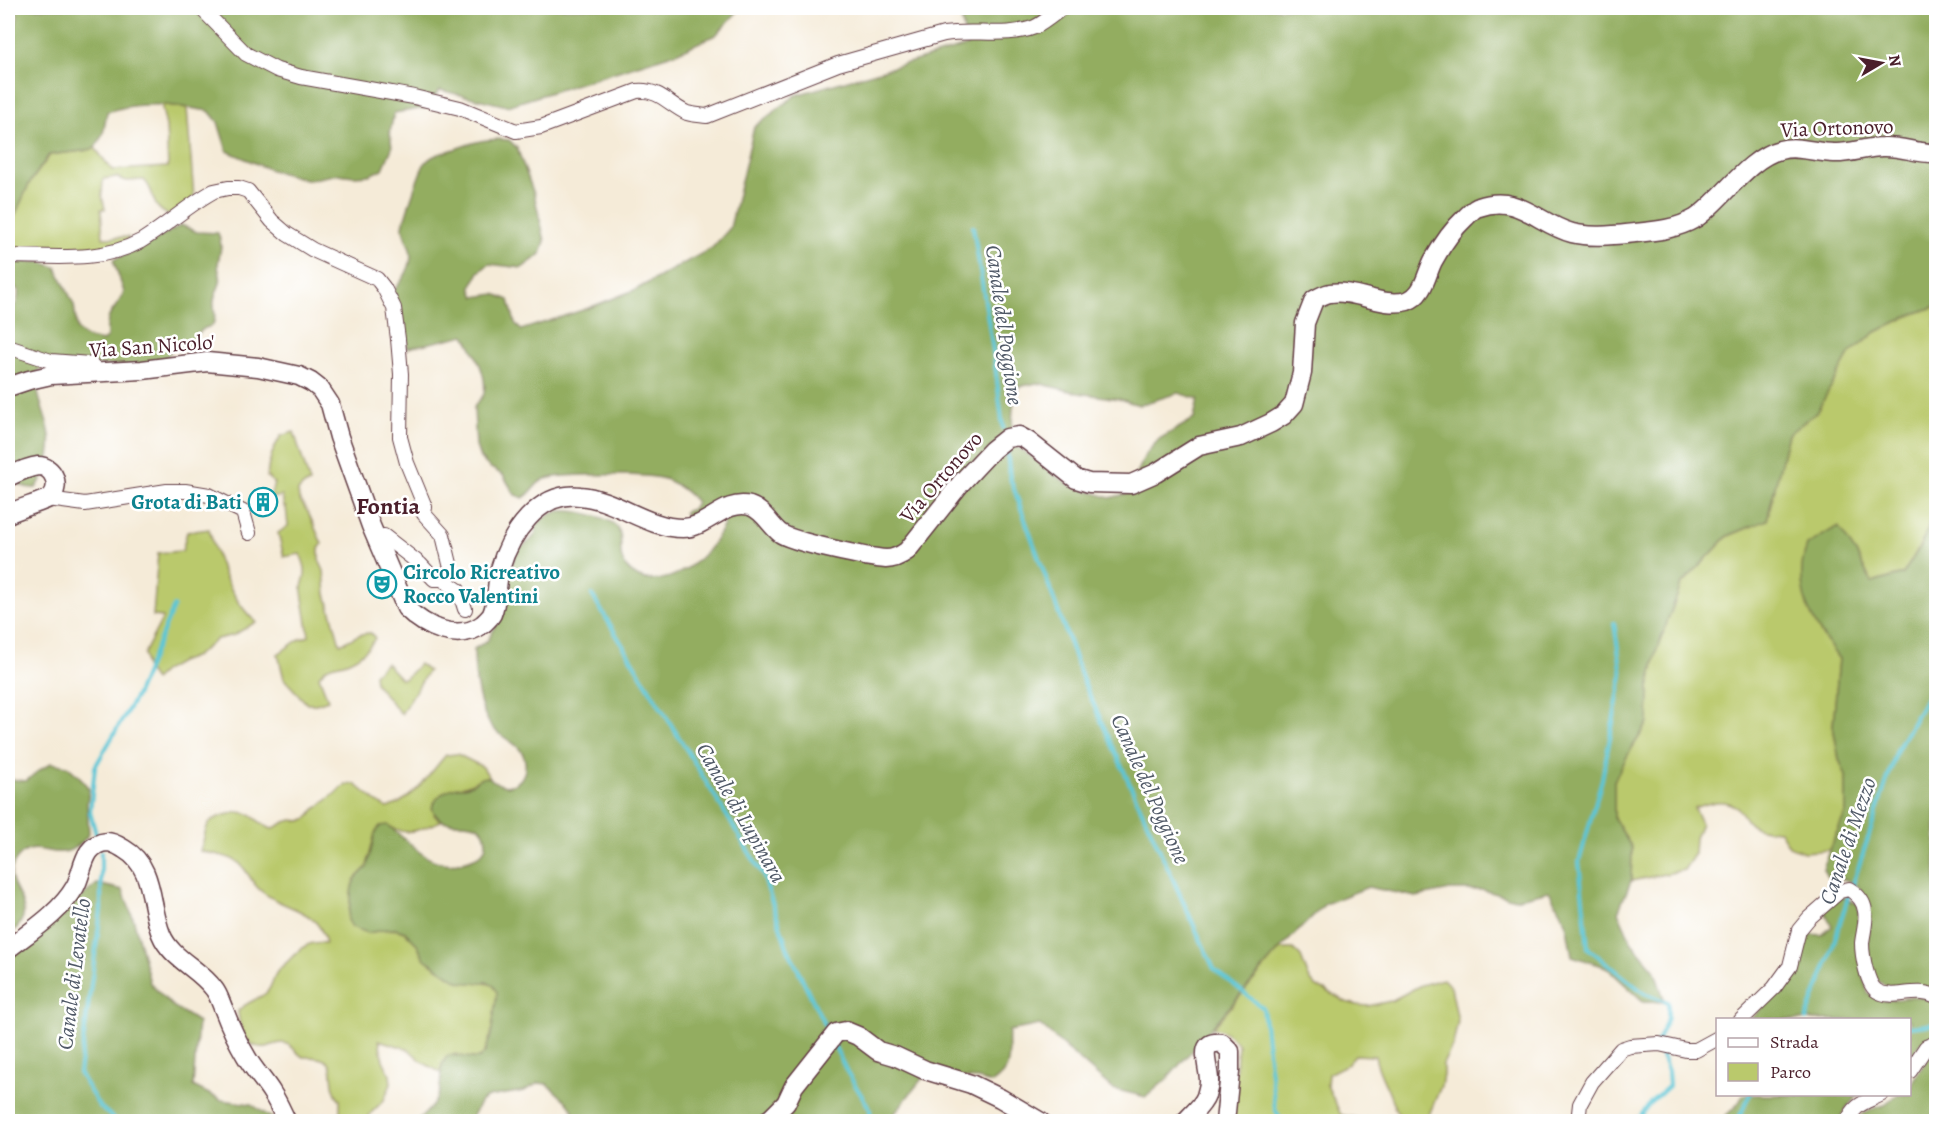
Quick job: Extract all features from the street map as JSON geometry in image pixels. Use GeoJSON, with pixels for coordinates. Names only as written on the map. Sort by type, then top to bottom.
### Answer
{"type":"FeatureCollection","features":[{"type":"Feature","properties":{"kind":"street"},"geometry":{"type":"LineString","coordinates":[[201,8],[246,54],[277,70],[301,77],[414,97],[460,108],[508,130],[516,131],[541,127],[638,91],[647,90],[688,113],[707,116],[846,62],[944,34],[1020,30],[1035,26],[1062,8]]}},
{"type":"Feature","properties":{"kind":"street","name":"Via Ortonovo"},"geometry":{"type":"LineString","coordinates":[[466,622],[477,628],[491,615],[496,600],[500,570],[515,535],[534,512],[552,499],[567,495],[583,496],[618,507],[646,520],[686,528],[736,505],[748,506],[756,509],[781,534],[793,539],[884,559],[900,556],[907,551],[961,483],[992,450],[1008,438],[1019,436],[1028,441],[1076,479],[1089,483],[1131,484],[1156,473],[1199,446],[1241,437],[1271,423],[1294,404],[1302,374],[1305,323],[1314,300],[1328,293],[1338,292],[1389,302],[1403,302],[1414,298],[1424,285],[1432,263],[1451,232],[1478,207],[1511,204],[1527,210],[1559,229],[1584,236],[1664,230],[1674,228],[1698,216],[1767,154],[1780,149],[1835,153],[1898,147],[1926,154],[1936,153]]}},
{"type":"Feature","properties":{"kind":"street"},"geometry":{"type":"LineString","coordinates":[[8,256],[81,256],[108,253],[140,242],[214,190],[240,188],[248,191],[272,221],[303,244],[377,279],[392,302],[398,339],[401,374],[400,437],[407,463],[425,507],[424,514],[443,535],[451,568],[449,575],[442,579],[434,579],[420,564],[384,536],[394,565],[388,568],[406,608],[416,618],[432,627],[446,631],[466,622],[459,591],[442,579]]}},
{"type":"Feature","properties":{"kind":"street"},"geometry":{"type":"LineString","coordinates":[[8,347],[51,361],[90,364],[94,367],[91,372]]}},
{"type":"Feature","properties":{"kind":"street","name":"Via San Nicolo'"},"geometry":{"type":"LineString","coordinates":[[8,387],[51,375],[142,370],[187,363],[217,362],[299,376],[320,389],[330,404],[343,448],[388,568]]}},
{"type":"Feature","properties":{"kind":"street"},"geometry":{"type":"LineString","coordinates":[[8,477],[39,466],[48,469],[56,480],[56,489],[48,499]]}},
{"type":"Feature","properties":{"kind":"street"},"geometry":{"type":"LineString","coordinates":[[8,514],[48,499],[85,504],[167,491],[196,492],[209,495],[243,512],[249,533]]}},
{"type":"Feature","properties":{"kind":"street"},"geometry":{"type":"LineString","coordinates":[[8,949],[62,904],[75,887],[86,855],[91,849],[106,842],[127,850],[145,871],[161,935],[172,952],[215,990],[246,1057],[273,1095],[287,1122]]}},
{"type":"Feature","properties":{"kind":"street"},"geometry":{"type":"LineString","coordinates":[[1743,1018],[1774,988],[1790,966],[1799,930],[1809,918],[1840,891],[1849,890],[1861,899],[1865,910],[1862,944],[1866,970],[1871,984],[1878,992],[1890,994],[1922,992],[1936,997]]}},
{"type":"Feature","properties":{"kind":"street"},"geometry":{"type":"LineString","coordinates":[[764,1122],[786,1103],[794,1086],[836,1033],[846,1031],[858,1036],[878,1051],[925,1070],[971,1084],[1041,1122]]}},
{"type":"Feature","properties":{"kind":"street"},"geometry":{"type":"LineString","coordinates":[[1578,1122],[1580,1104],[1592,1082],[1621,1049],[1630,1046],[1659,1044],[1696,1050],[1716,1039]]}},
{"type":"Feature","properties":{"kind":"street"},"geometry":{"type":"LineString","coordinates":[[1185,1122],[1205,1099],[1209,1083],[1206,1053],[1208,1046],[1214,1042],[1222,1043],[1230,1051],[1225,1122]]}},
{"type":"Feature","properties":{"kind":"street"},"geometry":{"type":"LineString","coordinates":[[1911,1070],[1926,1047],[1936,1043]]}},
{"type":"Feature","properties":{"kind":"street"},"geometry":{"type":"LineString","coordinates":[[1847,1122],[1852,1110],[1861,1103],[1879,1096]]}},
{"type":"Feature","properties":{"kind":"green space"},"geometry":{"type":"Polygon","coordinates":[[[16,8],[741,8],[716,35],[676,53],[507,106],[440,90],[425,108],[394,113],[390,132],[392,148],[383,169],[369,175],[338,174],[308,180],[271,170],[227,151],[218,122],[209,111],[145,105],[120,108],[107,112],[103,134],[95,148],[49,155],[29,184],[8,231],[8,49],[18,17],[16,8]]]}},
{"type":"Feature","properties":{"kind":"green space"},"geometry":{"type":"Polygon","coordinates":[[[959,8],[1936,8],[1936,306],[1906,317],[1876,332],[1850,353],[1816,413],[1788,434],[1767,520],[1728,536],[1681,585],[1656,652],[1649,688],[1648,723],[1614,781],[1614,818],[1632,848],[1631,881],[1618,912],[1632,943],[1654,969],[1665,1002],[1643,1001],[1606,967],[1572,956],[1566,922],[1549,891],[1515,899],[1483,890],[1450,890],[1416,897],[1368,887],[1325,904],[1280,949],[1168,1078],[1146,1097],[1113,1089],[1040,1025],[1009,1031],[1007,1066],[992,1083],[978,1079],[924,1076],[891,1121],[571,1121],[573,1110],[566,1101],[547,1084],[539,1083],[524,1091],[488,1097],[481,1101],[470,1121],[415,1121],[427,1112],[437,1098],[441,1069],[447,1056],[480,1058],[485,1052],[491,1035],[497,992],[493,985],[486,982],[460,982],[453,978],[425,959],[417,944],[405,932],[387,929],[368,933],[352,927],[348,920],[352,887],[355,879],[367,867],[375,833],[380,826],[388,825],[416,850],[435,861],[446,864],[458,863],[477,857],[486,846],[484,832],[478,826],[471,824],[444,821],[437,816],[432,807],[434,803],[446,791],[468,786],[482,778],[489,777],[504,785],[517,783],[524,772],[522,753],[516,745],[497,732],[485,716],[478,694],[474,659],[474,649],[488,640],[495,627],[503,584],[518,550],[531,540],[536,533],[536,525],[551,514],[570,511],[588,514],[606,519],[617,527],[623,562],[626,567],[636,575],[658,580],[681,572],[701,558],[724,525],[721,517],[689,520],[684,512],[692,509],[696,502],[683,489],[667,480],[625,475],[567,476],[543,480],[523,498],[515,495],[503,475],[489,467],[480,458],[476,446],[474,408],[483,395],[485,386],[482,371],[472,348],[465,335],[408,348],[394,290],[405,276],[411,261],[403,227],[413,193],[426,162],[436,155],[469,144],[495,139],[509,140],[517,148],[534,194],[545,241],[541,254],[522,268],[489,264],[479,272],[471,287],[475,297],[495,294],[509,300],[515,323],[521,330],[586,309],[637,289],[712,248],[730,228],[754,127],[796,95],[967,46],[959,8]],[[1037,383],[1018,387],[1013,407],[1011,443],[1070,485],[1110,498],[1129,493],[1145,455],[1159,439],[1194,419],[1198,399],[1178,393],[1139,405],[1119,399],[1078,393],[1037,383]]]}},
{"type":"Feature","properties":{"kind":"green space"},"geometry":{"type":"Polygon","coordinates":[[[161,104],[187,108],[194,198],[170,216],[158,208],[144,180],[127,181],[116,177],[103,179],[102,196],[105,209],[101,209],[103,238],[128,237],[129,241],[90,252],[8,250],[8,231],[29,184],[50,155],[95,148],[112,170],[168,167],[166,126],[161,104]]]}},
{"type":"Feature","properties":{"kind":"green space"},"geometry":{"type":"Polygon","coordinates":[[[181,225],[197,232],[218,233],[220,238],[218,265],[220,280],[214,301],[213,324],[200,332],[193,348],[174,347],[166,358],[138,366],[59,364],[43,367],[37,371],[39,396],[49,429],[50,453],[43,476],[36,488],[20,485],[8,475],[8,316],[16,304],[18,289],[8,287],[8,262],[41,262],[56,267],[74,305],[77,329],[88,338],[102,341],[107,338],[109,317],[124,292],[113,260],[147,245],[181,225]]]}},
{"type":"Feature","properties":{"kind":"green space"},"geometry":{"type":"Polygon","coordinates":[[[1936,306],[1934,453],[1936,495],[1931,519],[1903,574],[1872,583],[1856,553],[1820,632],[1839,659],[1833,726],[1839,759],[1846,776],[1846,812],[1829,850],[1804,852],[1789,846],[1780,831],[1754,827],[1740,811],[1729,803],[1712,803],[1694,808],[1701,823],[1695,838],[1694,855],[1684,870],[1631,881],[1632,848],[1614,818],[1614,781],[1648,723],[1649,688],[1656,652],[1681,585],[1728,536],[1767,520],[1788,434],[1816,413],[1850,353],[1876,332],[1906,317],[1936,306]]]}},
{"type":"Feature","properties":{"kind":"green space"},"geometry":{"type":"Polygon","coordinates":[[[294,432],[310,483],[298,491],[299,499],[308,512],[322,544],[319,549],[319,560],[324,571],[326,594],[340,644],[366,633],[371,633],[375,638],[357,657],[329,667],[319,676],[328,700],[316,704],[307,704],[284,679],[278,654],[298,640],[309,636],[302,590],[305,575],[304,564],[300,554],[284,557],[278,533],[288,526],[286,507],[284,507],[282,496],[270,498],[274,483],[267,477],[273,450],[281,436],[294,432]]]}},
{"type":"Feature","properties":{"kind":"green space"},"geometry":{"type":"Polygon","coordinates":[[[1936,483],[1936,991],[1919,987],[1886,986],[1874,978],[1868,950],[1868,911],[1862,891],[1855,884],[1843,879],[1827,877],[1823,869],[1846,812],[1846,776],[1839,759],[1833,726],[1839,659],[1824,638],[1807,605],[1802,581],[1802,562],[1807,545],[1838,526],[1872,583],[1903,574],[1921,545],[1933,515],[1936,483]]]}},
{"type":"Feature","properties":{"kind":"green space"},"geometry":{"type":"Polygon","coordinates":[[[209,529],[216,554],[232,592],[256,622],[234,635],[217,639],[196,656],[164,671],[154,680],[146,668],[144,654],[163,617],[153,616],[158,553],[182,551],[187,532],[209,529]]]}},
{"type":"Feature","properties":{"kind":"green space"},"geometry":{"type":"Polygon","coordinates":[[[386,663],[401,679],[406,678],[419,664],[428,671],[401,714],[375,683],[374,674],[386,663]]]}},
{"type":"Feature","properties":{"kind":"green space"},"geometry":{"type":"Polygon","coordinates":[[[457,754],[483,767],[489,777],[458,787],[434,815],[441,821],[408,832],[388,825],[373,842],[367,867],[355,879],[348,920],[368,933],[394,930],[406,933],[416,942],[427,960],[452,977],[462,981],[493,985],[498,992],[491,1035],[485,1052],[480,1058],[471,1059],[455,1054],[442,1064],[440,1072],[425,1064],[408,1049],[379,1040],[391,1084],[384,1100],[366,1121],[340,1121],[340,1100],[335,1092],[330,1065],[325,1060],[303,1057],[284,1043],[266,1047],[253,1045],[242,1030],[238,1011],[244,1005],[266,993],[278,970],[302,948],[310,944],[326,943],[322,931],[316,922],[299,910],[269,897],[260,890],[236,861],[200,851],[205,831],[209,823],[214,820],[237,812],[248,814],[272,829],[292,820],[301,821],[308,818],[313,811],[346,785],[355,784],[387,808],[413,793],[446,755],[457,754]]]}},
{"type":"Feature","properties":{"kind":"green space"},"geometry":{"type":"Polygon","coordinates":[[[51,763],[67,766],[89,789],[87,804],[89,834],[72,850],[54,852],[33,849],[20,855],[11,873],[23,906],[23,915],[19,925],[8,937],[8,779],[26,781],[51,763]]]}},
{"type":"Feature","properties":{"kind":"green space"},"geometry":{"type":"Polygon","coordinates":[[[97,884],[123,890],[134,921],[150,983],[171,1005],[198,1022],[193,1086],[221,1100],[251,1104],[276,1121],[8,1122],[8,958],[97,884]]]}},
{"type":"Feature","properties":{"kind":"green space"},"geometry":{"type":"Polygon","coordinates":[[[1841,896],[1858,904],[1863,976],[1868,993],[1884,1001],[1920,996],[1936,1003],[1936,1036],[1921,1042],[1911,1056],[1911,1018],[1752,1018],[1792,978],[1809,934],[1822,935],[1832,926],[1824,910],[1841,896]]]}},
{"type":"Feature","properties":{"kind":"green space"},"geometry":{"type":"Polygon","coordinates":[[[1280,949],[1293,949],[1301,957],[1309,978],[1317,987],[1357,1005],[1368,1006],[1391,1001],[1421,985],[1443,979],[1451,987],[1458,1021],[1453,1044],[1443,1064],[1441,1086],[1426,1122],[1408,1120],[1398,1114],[1375,1056],[1355,1055],[1348,1064],[1328,1074],[1327,1085],[1341,1115],[1372,1121],[1231,1121],[1238,1045],[1227,1033],[1213,1028],[1280,949]]]}},
{"type":"Feature","properties":{"kind":"green space"},"geometry":{"type":"Polygon","coordinates":[[[1936,1052],[1936,1121],[1857,1121],[1862,1115],[1885,1105],[1897,1096],[1911,1096],[1912,1084],[1927,1060],[1936,1052]]]}},
{"type":"Feature","properties":{"kind":"green space"},"geometry":{"type":"Polygon","coordinates":[[[1742,1096],[1857,1096],[1847,1107],[1840,1121],[1718,1122],[1742,1096]]]}},
{"type":"Feature","properties":{"kind":"waterway","name":"Canale del Poggione"},"geometry":{"type":"LineString","coordinates":[[973,227],[1003,428]]}},
{"type":"Feature","properties":{"kind":"waterway","name":"Canale del Poggione"},"geometry":{"type":"LineString","coordinates":[[1007,452],[1010,478],[1084,683],[1196,930],[1214,969],[1263,1008],[1275,1109],[1282,1122]]}},
{"type":"Feature","properties":{"kind":"waterway","name":"Canale di Lupinara"},"geometry":{"type":"LineString","coordinates":[[592,595],[763,875],[787,947],[829,1034]]}},
{"type":"Feature","properties":{"kind":"waterway","name":"Canale di Levatello"},"geometry":{"type":"LineString","coordinates":[[96,834],[90,812],[95,767],[136,696],[174,606]]}},
{"type":"Feature","properties":{"kind":"waterway"},"geometry":{"type":"LineString","coordinates":[[1614,623],[1622,675],[1602,779],[1579,862],[1588,948],[1644,993],[1668,1002],[1668,1018],[1657,1041]]}},
{"type":"Feature","properties":{"kind":"waterway","name":"Canale di Mezzo"},"geometry":{"type":"LineString","coordinates":[[1852,887],[1897,750],[1936,680]]}},
{"type":"Feature","properties":{"kind":"waterway","name":"Canale di Levatello"},"geometry":{"type":"LineString","coordinates":[[101,852],[101,910],[79,1073],[99,1106],[118,1122]]}},
{"type":"Feature","properties":{"kind":"waterway","name":"Canale di Mezzo"},"geometry":{"type":"LineString","coordinates":[[1807,1018],[1849,894]]}},
{"type":"Feature","properties":{"kind":"waterway"},"geometry":{"type":"LineString","coordinates":[[1911,1027],[1936,1024]]}},
{"type":"Feature","properties":{"kind":"waterway","name":"Canale di Lupinara"},"geometry":{"type":"LineString","coordinates":[[833,1043],[847,1072],[870,1109],[871,1122]]}},
{"type":"Feature","properties":{"kind":"waterway"},"geometry":{"type":"LineString","coordinates":[[1636,1122],[1651,1102],[1669,1086],[1668,1071],[1659,1049]]}},
{"type":"Feature","properties":{"kind":"waterway"},"geometry":{"type":"LineString","coordinates":[[1737,1122],[1749,1096]]}},
{"type":"Feature","properties":{"kind":"place","name":"Grota di Bati"},"geometry":{"type":"Point","coordinates":[263,502]}},
{"type":"Feature","properties":{"kind":"place","name":"Circolo Ricreativo Rocco Valentini"},"geometry":{"type":"Point","coordinates":[382,584]}},
{"type":"Feature","properties":{"kind":"district","name":"Fontia"},"geometry":{"type":"Point","coordinates":[388,506]}}]}
